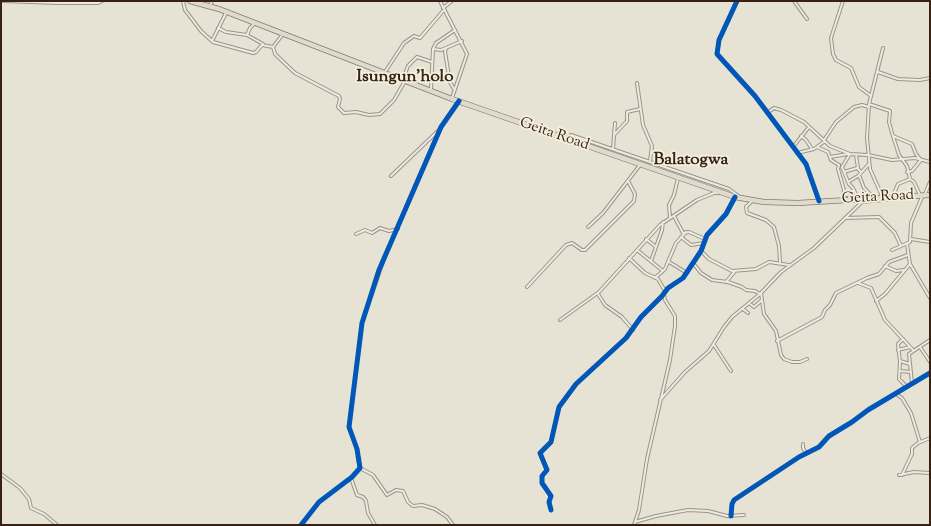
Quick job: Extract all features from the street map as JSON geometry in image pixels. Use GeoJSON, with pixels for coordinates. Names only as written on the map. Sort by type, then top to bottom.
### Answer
{"type":"FeatureCollection","features":[{"type":"Feature","properties":{"kind":"highway","name":"Geita Road"},"geometry":{"type":"LineString","coordinates":[[190,1],[211,4],[452,99],[744,200],[798,203],[859,200],[866,198],[926,196]]}},
{"type":"Feature","properties":{"kind":"street"},"geometry":{"type":"LineString","coordinates":[[3,1],[58,3],[98,3],[102,1]]}},
{"type":"Feature","properties":{"kind":"street"},"geometry":{"type":"LineString","coordinates":[[183,1],[185,10],[212,41],[252,53],[256,52],[261,45],[266,45]]}},
{"type":"Feature","properties":{"kind":"street"},"geometry":{"type":"LineString","coordinates":[[440,1],[467,51],[467,58],[454,90],[452,99]]}},
{"type":"Feature","properties":{"kind":"street"},"geometry":{"type":"LineString","coordinates":[[384,73],[404,43],[414,36],[418,38],[422,37],[443,9],[452,1]]}},
{"type":"Feature","properties":{"kind":"street"},"geometry":{"type":"LineString","coordinates":[[737,1],[719,40],[717,54],[755,96],[798,153],[808,168],[819,201]]}},
{"type":"Feature","properties":{"kind":"street"},"geometry":{"type":"LineString","coordinates":[[794,1],[807,19]]}},
{"type":"Feature","properties":{"kind":"street"},"geometry":{"type":"LineString","coordinates":[[842,1],[831,38],[833,54],[836,60],[851,68],[859,87],[871,96]]}},
{"type":"Feature","properties":{"kind":"street"},"geometry":{"type":"LineString","coordinates":[[212,41],[227,12],[229,12]]}},
{"type":"Feature","properties":{"kind":"street"},"geometry":{"type":"LineString","coordinates":[[247,36],[250,28],[256,23]]}},
{"type":"Feature","properties":{"kind":"street"},"geometry":{"type":"LineString","coordinates":[[218,28],[226,32],[247,36],[273,47]]}},
{"type":"Feature","properties":{"kind":"street"},"geometry":{"type":"LineString","coordinates":[[431,91],[433,76],[433,49],[436,43],[455,30]]}},
{"type":"Feature","properties":{"kind":"street"},"geometry":{"type":"LineString","coordinates":[[273,47],[284,34]]}},
{"type":"Feature","properties":{"kind":"street"},"geometry":{"type":"LineString","coordinates":[[433,49],[446,48],[462,41]]}},
{"type":"Feature","properties":{"kind":"street"},"geometry":{"type":"LineString","coordinates":[[273,47],[275,54],[293,72],[339,96],[338,108],[346,114],[356,112],[377,115],[382,113],[394,100],[404,80],[408,66],[418,57],[432,62]]}},
{"type":"Feature","properties":{"kind":"street"},"geometry":{"type":"LineString","coordinates":[[446,48],[445,52],[450,82],[454,90]]}},
{"type":"Feature","properties":{"kind":"street"},"geometry":{"type":"LineString","coordinates":[[883,48],[869,105],[868,155],[869,164],[876,185],[883,198]]}},
{"type":"Feature","properties":{"kind":"street"},"geometry":{"type":"LineString","coordinates":[[878,72],[898,79],[920,80],[930,78]]}},
{"type":"Feature","properties":{"kind":"street"},"geometry":{"type":"LineString","coordinates":[[433,76],[441,76],[450,82]]}},
{"type":"Feature","properties":{"kind":"street"},"geometry":{"type":"LineString","coordinates":[[637,83],[643,125],[652,146],[650,162]]}},
{"type":"Feature","properties":{"kind":"street"},"geometry":{"type":"LineString","coordinates":[[360,468],[357,449],[348,427],[358,339],[362,322],[375,280],[442,127],[458,101]]}},
{"type":"Feature","properties":{"kind":"street"},"geometry":{"type":"LineString","coordinates":[[798,153],[817,147],[824,141],[836,122],[854,107],[869,105],[890,111],[889,122],[901,159],[906,166],[910,179],[926,196]]}},
{"type":"Feature","properties":{"kind":"street"},"geometry":{"type":"LineString","coordinates":[[767,113],[776,108],[804,122],[832,147],[850,154],[868,155],[892,160],[911,158],[930,162]]}},
{"type":"Feature","properties":{"kind":"street"},"geometry":{"type":"LineString","coordinates":[[614,135],[627,121],[627,112],[640,109]]}},
{"type":"Feature","properties":{"kind":"street"},"geometry":{"type":"LineString","coordinates":[[613,149],[615,123]]}},
{"type":"Feature","properties":{"kind":"street"},"geometry":{"type":"LineString","coordinates":[[391,176],[442,127]]}},
{"type":"Feature","properties":{"kind":"street"},"geometry":{"type":"LineString","coordinates":[[793,147],[810,127]]}},
{"type":"Feature","properties":{"kind":"street"},"geometry":{"type":"LineString","coordinates":[[571,135],[729,188],[744,200]]}},
{"type":"Feature","properties":{"kind":"street"},"geometry":{"type":"LineString","coordinates":[[801,136],[806,140],[812,149]]}},
{"type":"Feature","properties":{"kind":"street"},"geometry":{"type":"LineString","coordinates":[[893,136],[912,144],[916,154],[921,160]]}},
{"type":"Feature","properties":{"kind":"street"},"geometry":{"type":"LineString","coordinates":[[817,147],[828,152],[833,161],[841,166],[848,182],[859,200]]}},
{"type":"Feature","properties":{"kind":"street"},"geometry":{"type":"LineString","coordinates":[[830,157],[850,154]]}},
{"type":"Feature","properties":{"kind":"street"},"geometry":{"type":"LineString","coordinates":[[843,200],[844,194],[838,171],[850,154]]}},
{"type":"Feature","properties":{"kind":"street"},"geometry":{"type":"LineString","coordinates":[[856,155],[858,168],[861,172]]}},
{"type":"Feature","properties":{"kind":"street"},"geometry":{"type":"LineString","coordinates":[[907,172],[912,171],[921,160]]}},
{"type":"Feature","properties":{"kind":"street"},"geometry":{"type":"LineString","coordinates":[[848,182],[859,175],[869,164]]}},
{"type":"Feature","properties":{"kind":"street"},"geometry":{"type":"LineString","coordinates":[[588,227],[603,213],[641,165]]}},
{"type":"Feature","properties":{"kind":"street"},"geometry":{"type":"LineString","coordinates":[[844,172],[858,168]]}},
{"type":"Feature","properties":{"kind":"street"},"geometry":{"type":"LineString","coordinates":[[859,175],[864,188],[874,198]]}},
{"type":"Feature","properties":{"kind":"street"},"geometry":{"type":"LineString","coordinates":[[670,218],[669,205],[674,195],[678,178]]}},
{"type":"Feature","properties":{"kind":"street"},"geometry":{"type":"LineString","coordinates":[[895,197],[894,191],[898,184],[910,179]]}},
{"type":"Feature","properties":{"kind":"street"},"geometry":{"type":"LineString","coordinates":[[527,287],[566,245],[572,243],[582,250],[586,250],[634,201],[634,194],[628,182]]}},
{"type":"Feature","properties":{"kind":"street"},"geometry":{"type":"LineString","coordinates":[[892,250],[907,244],[911,239],[911,223],[926,196],[930,182]]}},
{"type":"Feature","properties":{"kind":"street"},"geometry":{"type":"LineString","coordinates":[[844,194],[847,195],[854,190]]}},
{"type":"Feature","properties":{"kind":"street"},"geometry":{"type":"LineString","coordinates":[[560,320],[597,294],[663,222],[706,196],[714,193],[722,193]]}},
{"type":"Feature","properties":{"kind":"street"},"geometry":{"type":"LineString","coordinates":[[660,400],[671,390],[680,377],[714,345],[724,327],[790,265],[814,248],[844,218],[859,200],[926,196]]}},
{"type":"Feature","properties":{"kind":"street"},"geometry":{"type":"LineString","coordinates":[[551,510],[549,502],[551,496],[542,483],[542,476],[547,470],[540,453],[551,442],[559,407],[574,387],[626,338],[645,313],[669,286],[681,281],[701,251],[711,230],[726,214],[735,197]]}},
{"type":"Feature","properties":{"kind":"street"},"geometry":{"type":"LineString","coordinates":[[752,201],[746,207],[747,214],[766,220],[776,231],[780,262]]}},
{"type":"Feature","properties":{"kind":"street"},"geometry":{"type":"LineString","coordinates":[[674,216],[683,232],[706,239]]}},
{"type":"Feature","properties":{"kind":"street"},"geometry":{"type":"LineString","coordinates":[[844,218],[879,217],[895,233],[901,246]]}},
{"type":"Feature","properties":{"kind":"street"},"geometry":{"type":"LineString","coordinates":[[650,261],[662,230],[663,222]]}},
{"type":"Feature","properties":{"kind":"street"},"geometry":{"type":"LineString","coordinates":[[356,234],[365,230],[372,233],[380,228],[388,231],[398,228]]}},
{"type":"Feature","properties":{"kind":"street"},"geometry":{"type":"LineString","coordinates":[[656,278],[664,272],[676,242],[686,232]]}},
{"type":"Feature","properties":{"kind":"street"},"geometry":{"type":"LineString","coordinates":[[681,237],[691,245],[704,243]]}},
{"type":"Feature","properties":{"kind":"street"},"geometry":{"type":"LineString","coordinates":[[646,239],[656,248]]}},
{"type":"Feature","properties":{"kind":"street"},"geometry":{"type":"LineString","coordinates":[[911,239],[930,242]]}},
{"type":"Feature","properties":{"kind":"street"},"geometry":{"type":"LineString","coordinates":[[907,244],[910,264],[930,298]]}},
{"type":"Feature","properties":{"kind":"street"},"geometry":{"type":"LineString","coordinates":[[636,250],[664,272]]}},
{"type":"Feature","properties":{"kind":"street"},"geometry":{"type":"LineString","coordinates":[[701,251],[706,257],[715,263],[735,271],[756,269],[769,262],[780,262],[790,265]]}},
{"type":"Feature","properties":{"kind":"street"},"geometry":{"type":"LineString","coordinates":[[777,341],[822,317],[834,295],[880,274],[889,262],[908,255]]}},
{"type":"Feature","properties":{"kind":"street"},"geometry":{"type":"LineString","coordinates":[[629,258],[645,273],[661,282],[665,300],[673,312],[675,320],[670,360],[647,459],[639,510],[635,524]]}},
{"type":"Feature","properties":{"kind":"street"},"geometry":{"type":"LineString","coordinates":[[669,262],[687,273]]}},
{"type":"Feature","properties":{"kind":"street"},"geometry":{"type":"LineString","coordinates":[[693,263],[711,280],[726,282],[742,287],[745,290],[751,289],[761,293]]}},
{"type":"Feature","properties":{"kind":"street"},"geometry":{"type":"LineString","coordinates":[[876,301],[885,294],[910,264]]}},
{"type":"Feature","properties":{"kind":"street"},"geometry":{"type":"LineString","coordinates":[[885,266],[896,271],[904,270]]}},
{"type":"Feature","properties":{"kind":"street"},"geometry":{"type":"LineString","coordinates":[[726,282],[735,271]]}},
{"type":"Feature","properties":{"kind":"street"},"geometry":{"type":"LineString","coordinates":[[858,283],[869,286],[888,325],[913,350]]}},
{"type":"Feature","properties":{"kind":"street"},"geometry":{"type":"LineString","coordinates":[[761,293],[764,314],[774,328],[781,355],[784,359],[800,362],[807,359]]}},
{"type":"Feature","properties":{"kind":"street"},"geometry":{"type":"LineString","coordinates":[[597,294],[605,305],[622,317],[633,330]]}},
{"type":"Feature","properties":{"kind":"street"},"geometry":{"type":"LineString","coordinates":[[749,303],[753,307],[762,300]]}},
{"type":"Feature","properties":{"kind":"street"},"geometry":{"type":"LineString","coordinates":[[743,309],[748,313]]}},
{"type":"Feature","properties":{"kind":"street"},"geometry":{"type":"LineString","coordinates":[[903,339],[898,344],[900,381],[907,387]]}},
{"type":"Feature","properties":{"kind":"street"},"geometry":{"type":"LineString","coordinates":[[912,384],[909,354],[930,340]]}},
{"type":"Feature","properties":{"kind":"street"},"geometry":{"type":"LineString","coordinates":[[714,345],[730,371]]}},
{"type":"Feature","properties":{"kind":"street"},"geometry":{"type":"LineString","coordinates":[[898,350],[910,347]]}},
{"type":"Feature","properties":{"kind":"street"},"geometry":{"type":"LineString","coordinates":[[920,347],[930,362]]}},
{"type":"Feature","properties":{"kind":"street"},"geometry":{"type":"LineString","coordinates":[[900,361],[911,364]]}},
{"type":"Feature","properties":{"kind":"street"},"geometry":{"type":"LineString","coordinates":[[900,371],[911,372]]}},
{"type":"Feature","properties":{"kind":"street"},"geometry":{"type":"LineString","coordinates":[[731,516],[732,504],[734,500],[819,447],[829,436],[868,410],[930,373]]}},
{"type":"Feature","properties":{"kind":"street"},"geometry":{"type":"LineString","coordinates":[[896,394],[904,400],[911,413],[920,442]]}},
{"type":"Feature","properties":{"kind":"street"},"geometry":{"type":"LineString","coordinates":[[930,438],[920,442],[912,449],[912,454],[901,475],[914,472],[930,473]]}},
{"type":"Feature","properties":{"kind":"street"},"geometry":{"type":"LineString","coordinates":[[803,444],[806,454]]}},
{"type":"Feature","properties":{"kind":"street"},"geometry":{"type":"LineString","coordinates":[[301,525],[319,502],[351,478],[360,468]]}},
{"type":"Feature","properties":{"kind":"street"},"geometry":{"type":"LineString","coordinates":[[360,468],[373,475],[387,495],[396,490],[403,492],[410,504],[435,509],[446,517],[453,525]]}},
{"type":"Feature","properties":{"kind":"street"},"geometry":{"type":"LineString","coordinates":[[1,474],[20,488],[29,499],[31,508],[44,514],[56,525]]}},
{"type":"Feature","properties":{"kind":"street"},"geometry":{"type":"LineString","coordinates":[[351,478],[357,495],[363,497],[366,501],[368,513],[375,525]]}},
{"type":"Feature","properties":{"kind":"street"},"geometry":{"type":"LineString","coordinates":[[635,524],[656,516],[688,510],[705,510],[731,516],[744,515]]}},
{"type":"Feature","properties":{"kind":"cycle path"},"geometry":{"type":"LineString","coordinates":[[737,1],[719,40],[717,54],[755,96],[806,164],[819,201]]}},
{"type":"Feature","properties":{"kind":"cycle path"},"geometry":{"type":"LineString","coordinates":[[301,525],[319,502],[352,477],[360,468],[357,449],[349,427],[362,323],[379,270],[441,127],[459,101]]}},
{"type":"Feature","properties":{"kind":"cycle path"},"geometry":{"type":"LineString","coordinates":[[551,510],[549,502],[551,496],[542,483],[542,476],[547,470],[540,453],[551,442],[559,407],[576,384],[626,338],[641,317],[668,288],[683,278],[701,251],[707,235],[726,214],[735,197]]}},
{"type":"Feature","properties":{"kind":"cycle path"},"geometry":{"type":"LineString","coordinates":[[731,516],[732,504],[734,500],[799,457],[819,447],[829,436],[868,410],[930,373]]}},
{"type":"Feature","properties":{"kind":"district","name":"Isungun'holo"},"geometry":{"type":"Point","coordinates":[405,78]}},
{"type":"Feature","properties":{"kind":"district","name":"Balatogwa"},"geometry":{"type":"Point","coordinates":[691,161]}}]}
